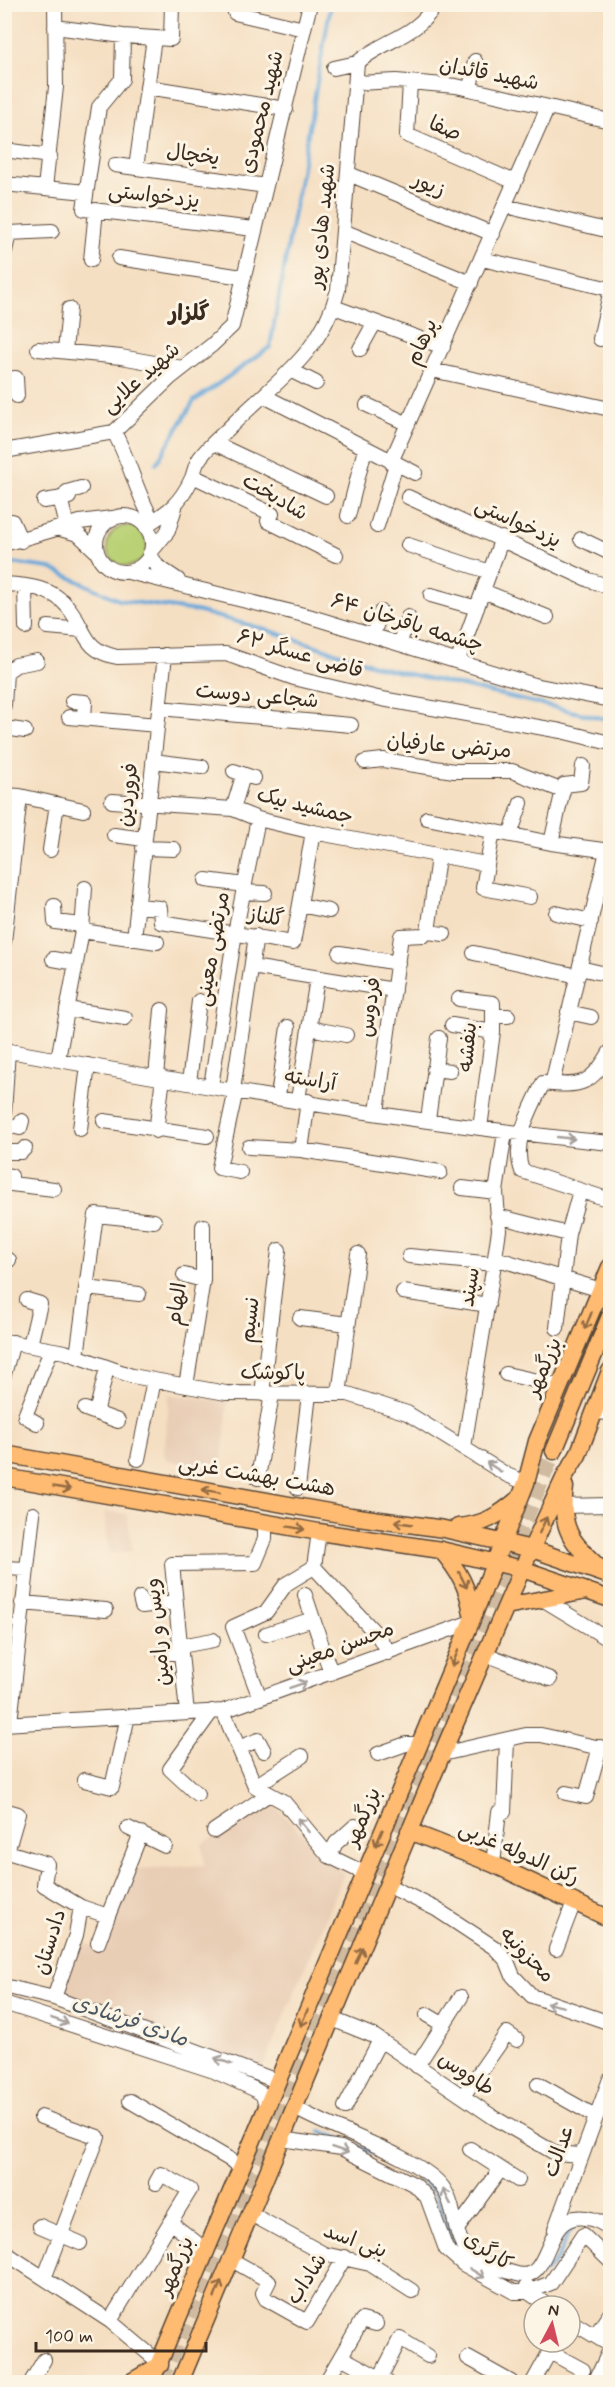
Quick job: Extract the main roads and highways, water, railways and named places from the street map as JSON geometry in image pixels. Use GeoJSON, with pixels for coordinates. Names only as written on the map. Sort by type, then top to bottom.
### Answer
{"type":"FeatureCollection","features":[{"type":"Feature","properties":{"kind":"main road","name":"بزرگمهر"},"geometry":{"type":"LineString","coordinates":[[151,2382],[161,2364],[241,2166],[472,1619],[523,1490],[537,1441],[610,1267]]}},
{"type":"Feature","properties":{"kind":"main road"},"geometry":{"type":"LineString","coordinates":[[610,1316],[557,1452],[610,1335]]}},
{"type":"Feature","properties":{"kind":"main road"},"geometry":{"type":"LineString","coordinates":[[185,2378],[230,2259],[251,2214],[485,1654],[567,1474],[602,1412],[610,1371]]}},
{"type":"Feature","properties":{"kind":"main road"},"geometry":{"type":"LineString","coordinates":[[537,1441],[544,1455],[557,1462],[572,1460],[578,1455]]}},
{"type":"Feature","properties":{"kind":"main road","name":"هشت بهشت غربی"},"geometry":{"type":"LineString","coordinates":[[4,1454],[351,1516],[444,1529],[532,1549],[609,1575]]}},
{"type":"Feature","properties":{"kind":"main road"},"geometry":{"type":"LineString","coordinates":[[567,1474],[562,1506],[564,1523],[581,1551],[609,1575]]}},
{"type":"Feature","properties":{"kind":"main road","name":"هشت بهشت غربی"},"geometry":{"type":"LineString","coordinates":[[4,1477],[319,1532],[441,1550],[522,1569],[610,1599]]}},
{"type":"Feature","properties":{"kind":"main road"},"geometry":{"type":"LineString","coordinates":[[444,1529],[480,1525],[497,1516],[523,1490]]}},
{"type":"Feature","properties":{"kind":"main road"},"geometry":{"type":"LineString","coordinates":[[441,1550],[458,1569],[468,1588],[472,1619]]}},
{"type":"Feature","properties":{"kind":"main road"},"geometry":{"type":"LineString","coordinates":[[506,1606],[588,1591]]}},
{"type":"Feature","properties":{"kind":"main road","name":"رکن الدوله غربی"},"geometry":{"type":"LineString","coordinates":[[410,1831],[493,1864],[610,1918]]}},
{"type":"Feature","properties":{"kind":"main road"},"geometry":{"type":"LineString","coordinates":[[361,1881],[385,1891]]}},
{"type":"Feature","properties":{"kind":"main road"},"geometry":{"type":"LineString","coordinates":[[131,2382],[161,2364]]}},
{"type":"Feature","properties":{"kind":"waterway"},"geometry":{"type":"LineString","coordinates":[[156,464],[194,401],[270,347],[331,4]]}},
{"type":"Feature","properties":{"kind":"waterway"},"geometry":{"type":"LineString","coordinates":[[4,562],[50,568],[119,600],[196,611],[264,629],[383,668],[610,720]]}},
{"type":"Feature","properties":{"kind":"waterway","name":"مادی فرشادی"},"geometry":{"type":"LineString","coordinates":[[4,1996],[141,2040]]}},
{"type":"Feature","properties":{"kind":"waterway","name":"مادی فرشادی"},"geometry":{"type":"LineString","coordinates":[[233,2072],[246,2077]]}},
{"type":"Feature","properties":{"kind":"waterway"},"geometry":{"type":"LineString","coordinates":[[321,2131],[394,2163],[429,2186],[439,2202],[451,2237],[462,2253]]}},
{"type":"Feature","properties":{"kind":"waterway"},"geometry":{"type":"LineString","coordinates":[[538,2275],[553,2264],[572,2228],[579,2222]]}},
{"type":"Feature","properties":{"kind":"waterway"},"geometry":{"type":"LineString","coordinates":[[604,2232],[610,2238]]}},
{"type":"Feature","properties":{"kind":"waterway"},"geometry":{"type":"LineString","coordinates":[[499,2275],[517,2283],[525,2280]]}},
{"type":"Feature","properties":{"kind":"tunnel"},"geometry":{"type":"LineString","coordinates":[[160,2382],[554,1451]]}},
{"type":"Feature","properties":{"kind":"district","name":"گلزار"},"geometry":{"type":"Point","coordinates":[189,314]}}]}
